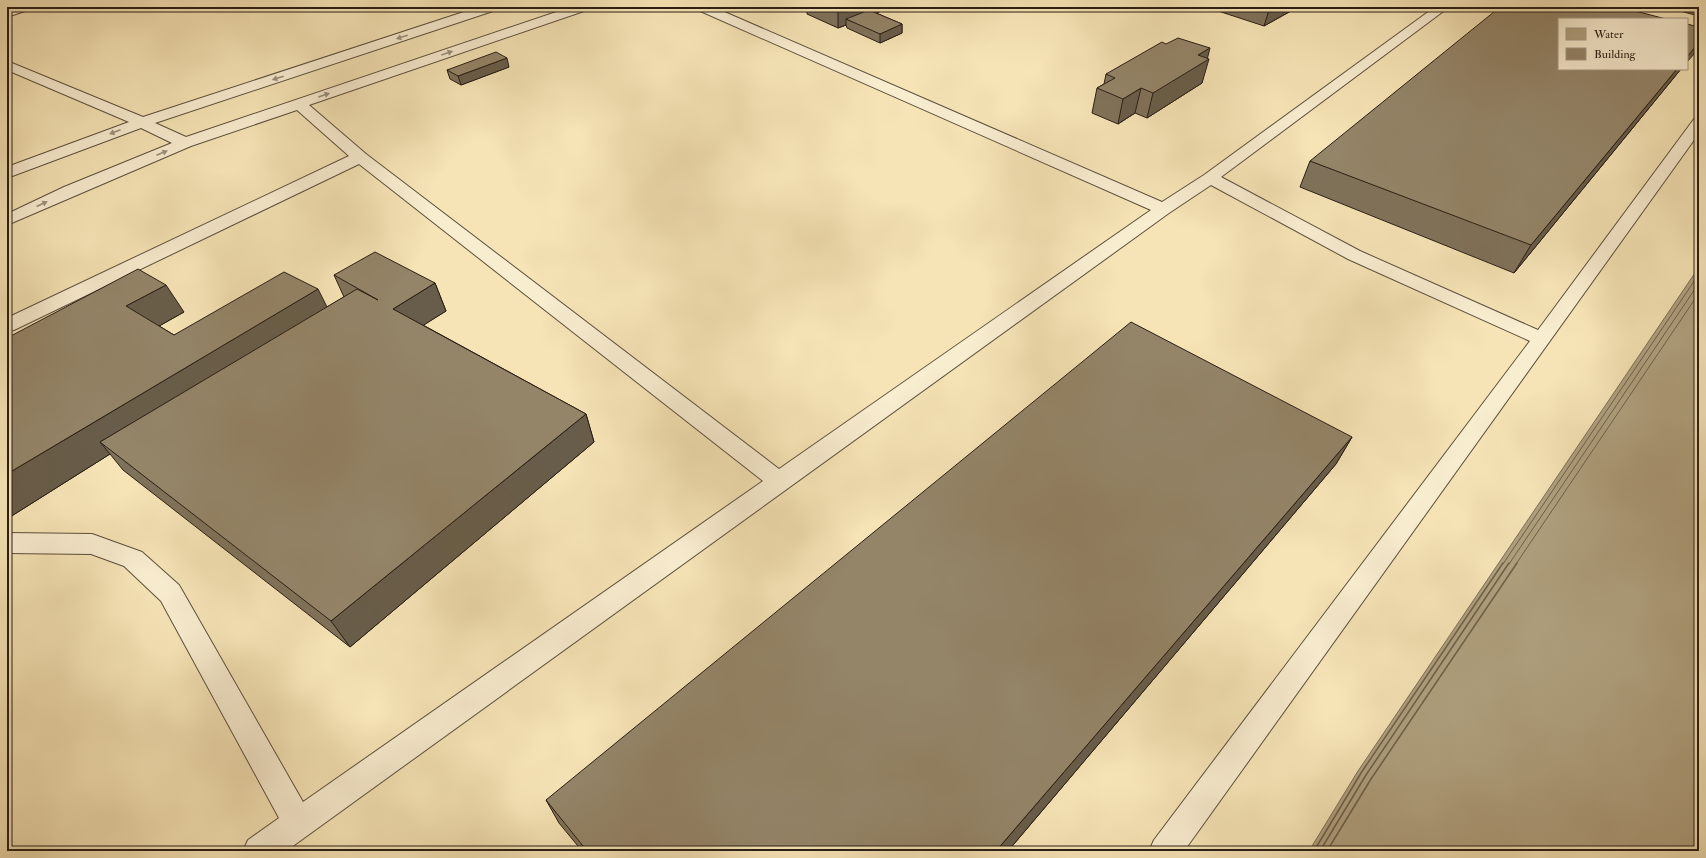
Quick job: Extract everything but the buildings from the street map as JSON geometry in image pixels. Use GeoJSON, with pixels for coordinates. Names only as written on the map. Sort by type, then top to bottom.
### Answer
{"type":"FeatureCollection","features":[{"type":"Feature","properties":{"kind":"lane"},"geometry":{"type":"LineString","coordinates":[[7,13],[24,7]]}},
{"type":"Feature","properties":{"kind":"lane"},"geometry":{"type":"LineString","coordinates":[[7,173],[142,122],[492,7]]}},
{"type":"Feature","properties":{"kind":"lane"},"geometry":{"type":"LineString","coordinates":[[7,220],[70,191],[185,143],[583,7]]}},
{"type":"Feature","properties":{"kind":"lane"},"geometry":{"type":"LineString","coordinates":[[702,7],[1163,209]]}},
{"type":"Feature","properties":{"kind":"lane"},"geometry":{"type":"LineString","coordinates":[[259,851],[1163,209],[1210,178],[1443,7]]}},
{"type":"Feature","properties":{"kind":"lane"},"geometry":{"type":"LineString","coordinates":[[7,65],[142,122],[185,143]]}},
{"type":"Feature","properties":{"kind":"lane"},"geometry":{"type":"LineString","coordinates":[[299,104],[360,157],[779,481]]}},
{"type":"Feature","properties":{"kind":"lane"},"geometry":{"type":"LineString","coordinates":[[1165,851],[1542,339],[1699,122]]}},
{"type":"Feature","properties":{"kind":"lane"},"geometry":{"type":"LineString","coordinates":[[7,326],[360,157]]}},
{"type":"Feature","properties":{"kind":"lane"},"geometry":{"type":"LineString","coordinates":[[1210,178],[1354,255],[1542,339]]}},
{"type":"Feature","properties":{"kind":"lane"},"geometry":{"type":"LineString","coordinates":[[7,543],[92,544],[133,559],[170,593],[298,823]]}},
{"type":"Feature","properties":{"kind":"water"},"geometry":{"type":"Polygon","coordinates":[[[1699,267],[1699,851],[1309,851],[1358,771],[1699,267]]]}}]}
